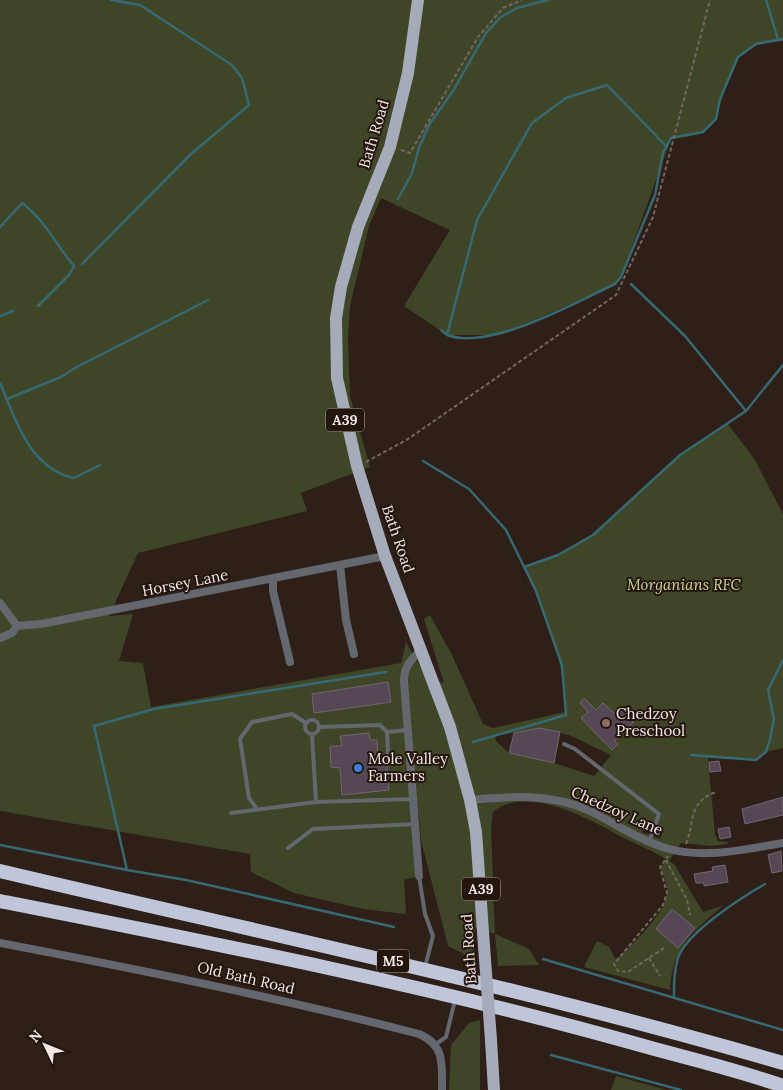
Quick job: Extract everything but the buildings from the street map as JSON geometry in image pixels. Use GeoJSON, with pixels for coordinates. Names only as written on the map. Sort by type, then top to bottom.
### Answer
{"type":"FeatureCollection","features":[{"type":"Feature","properties":{"kind":"highway","name":"M5"},"geometry":{"type":"LineString","coordinates":[[0,871],[587,1008],[783,1063]]}},
{"type":"Feature","properties":{"kind":"highway","name":"M5"},"geometry":{"type":"LineString","coordinates":[[0,901],[221,944],[456,997],[583,1028],[783,1086]]}},
{"type":"Feature","properties":{"kind":"main road","name":"Bath Road"},"geometry":{"type":"LineString","coordinates":[[418,0],[408,73],[390,147],[358,227],[342,283],[336,318],[337,378],[357,466],[385,556],[422,649],[450,727],[470,800],[476,832],[494,1090]]}},
{"type":"Feature","properties":{"kind":"street","name":"Horsey Lane"},"geometry":{"type":"LineString","coordinates":[[17,626],[42,624],[273,580],[385,556]]}},
{"type":"Feature","properties":{"kind":"street"},"geometry":{"type":"LineString","coordinates":[[340,565],[349,598],[346,620],[354,654]]}},
{"type":"Feature","properties":{"kind":"street"},"geometry":{"type":"LineString","coordinates":[[273,580],[290,662]]}},
{"type":"Feature","properties":{"kind":"street"},"geometry":{"type":"LineString","coordinates":[[0,603],[17,626],[12,633],[0,638]]}},
{"type":"Feature","properties":{"kind":"street"},"geometry":{"type":"LineString","coordinates":[[419,876],[404,671],[408,662],[422,649]]}},
{"type":"Feature","properties":{"kind":"street","name":"Chedzoy Lane"},"geometry":{"type":"LineString","coordinates":[[470,800],[523,796],[562,802],[588,810],[649,842],[683,851],[705,854],[783,844]]}},
{"type":"Feature","properties":{"kind":"street","name":"Old Bath Road"},"geometry":{"type":"LineString","coordinates":[[0,943],[168,975],[330,1011],[419,1034],[432,1039],[436,1044]]}},
{"type":"Feature","properties":{"kind":"street"},"geometry":{"type":"LineString","coordinates":[[436,1044],[439,1048],[441,1063],[442,1090]]}},
{"type":"Feature","properties":{"kind":"lane"},"geometry":{"type":"LineString","coordinates":[[257,809],[249,798],[240,739],[252,722],[292,714],[306,723],[315,721],[319,726]]}},
{"type":"Feature","properties":{"kind":"lane"},"geometry":{"type":"LineString","coordinates":[[306,723],[306,730],[312,734]]}},
{"type":"Feature","properties":{"kind":"lane"},"geometry":{"type":"LineString","coordinates":[[316,802],[312,734],[319,726],[380,725],[387,732],[388,753]]}},
{"type":"Feature","properties":{"kind":"lane"},"geometry":{"type":"LineString","coordinates":[[387,732],[408,730]]}},
{"type":"Feature","properties":{"kind":"lane"},"geometry":{"type":"LineString","coordinates":[[564,744],[575,749],[659,814],[649,842]]}},
{"type":"Feature","properties":{"kind":"lane"},"geometry":{"type":"LineString","coordinates":[[231,813],[316,802],[413,798]]}},
{"type":"Feature","properties":{"kind":"lane"},"geometry":{"type":"LineString","coordinates":[[288,848],[313,829],[415,824]]}},
{"type":"Feature","properties":{"kind":"lane"},"geometry":{"type":"LineString","coordinates":[[419,876],[425,914],[432,936],[425,969]]}},
{"type":"Feature","properties":{"kind":"lane"},"geometry":{"type":"LineString","coordinates":[[436,1044],[446,1036],[456,997]]}},
{"type":"Feature","properties":{"kind":"path"},"geometry":{"type":"LineString","coordinates":[[390,147],[410,152],[478,37],[503,8],[522,0]]}},
{"type":"Feature","properties":{"kind":"path"},"geometry":{"type":"LineString","coordinates":[[357,466],[408,439],[616,295],[653,217],[710,0]]}},
{"type":"Feature","properties":{"kind":"path"},"geometry":{"type":"LineString","coordinates":[[683,851],[697,806],[705,796],[716,792]]}},
{"type":"Feature","properties":{"kind":"path"},"geometry":{"type":"LineString","coordinates":[[664,948],[628,972],[618,971],[614,964],[663,906],[667,893],[660,866],[666,860],[670,849]]}},
{"type":"Feature","properties":{"kind":"path"},"geometry":{"type":"LineString","coordinates":[[666,860],[687,900],[690,915]]}},
{"type":"Feature","properties":{"kind":"path"},"geometry":{"type":"LineString","coordinates":[[649,958],[660,976]]}},
{"type":"Feature","properties":{"kind":"green space","name":"Morganians RFC"},"geometry":{"type":"Polygon","coordinates":[[[0,0],[783,0],[783,41],[759,43],[745,51],[730,75],[716,116],[710,127],[702,133],[671,139],[621,277],[615,284],[501,335],[447,335],[404,306],[450,230],[381,198],[369,226],[350,306],[348,339],[350,396],[370,467],[301,493],[307,511],[138,553],[109,616],[133,614],[119,661],[143,663],[151,707],[401,663],[406,642],[427,678],[444,683],[424,619],[430,615],[452,655],[483,724],[493,728],[565,712],[562,674],[553,637],[540,601],[524,567],[558,555],[593,535],[680,455],[728,424],[755,460],[783,514],[783,748],[766,752],[756,760],[708,758],[715,834],[718,841],[727,842],[728,844],[711,846],[681,843],[669,861],[674,864],[703,912],[724,905],[686,941],[675,962],[670,990],[584,967],[597,941],[609,947],[616,960],[654,920],[665,902],[667,893],[666,883],[660,867],[667,860],[579,815],[542,803],[524,801],[507,804],[493,812],[491,827],[495,934],[475,928],[474,959],[448,946],[421,840],[417,800],[414,799],[419,876],[404,880],[406,914],[363,909],[294,893],[251,872],[250,854],[0,811],[0,0]],[[539,728],[495,736],[496,741],[509,753],[554,763],[594,776],[611,755],[569,735],[539,728]],[[646,828],[641,832],[661,839],[658,833],[646,828]]]}},
{"type":"Feature","properties":{"kind":"green space"},"geometry":{"type":"Polygon","coordinates":[[[495,934],[529,949],[539,965],[498,966],[495,934]]]}},
{"type":"Feature","properties":{"kind":"green space"},"geometry":{"type":"Polygon","coordinates":[[[480,1020],[480,1090],[449,1090],[451,1045],[469,1023],[480,1020]]]}},
{"type":"Feature","properties":{"kind":"green space"},"geometry":{"type":"Polygon","coordinates":[[[616,1076],[667,1090],[611,1090],[616,1076]]]}},
{"type":"Feature","properties":{"kind":"waterway"},"geometry":{"type":"LineString","coordinates":[[82,264],[191,154],[249,105],[242,78],[232,65],[140,5],[111,0]]}},
{"type":"Feature","properties":{"kind":"waterway"},"geometry":{"type":"LineString","coordinates":[[398,199],[412,173],[419,148],[429,125],[453,91],[486,33],[501,17],[517,8],[548,0]]}},
{"type":"Feature","properties":{"kind":"waterway"},"geometry":{"type":"LineString","coordinates":[[766,0],[778,39]]}},
{"type":"Feature","properties":{"kind":"waterway"},"geometry":{"type":"LineString","coordinates":[[447,335],[465,338],[508,331],[555,313],[615,284],[621,277],[655,195],[663,153],[671,138],[703,132],[716,119],[720,99],[738,57],[756,44],[783,39]]}},
{"type":"Feature","properties":{"kind":"waterway"},"geometry":{"type":"LineString","coordinates":[[441,330],[447,335],[477,220],[532,123],[566,98],[607,85],[667,147]]}},
{"type":"Feature","properties":{"kind":"waterway"},"geometry":{"type":"LineString","coordinates":[[0,227],[22,203],[44,225],[74,266],[69,275],[38,306]]}},
{"type":"Feature","properties":{"kind":"waterway"},"geometry":{"type":"LineString","coordinates":[[631,284],[685,336],[746,411]]}},
{"type":"Feature","properties":{"kind":"waterway"},"geometry":{"type":"LineString","coordinates":[[7,399],[61,377],[208,300]]}},
{"type":"Feature","properties":{"kind":"waterway"},"geometry":{"type":"LineString","coordinates":[[0,316],[13,311]]}},
{"type":"Feature","properties":{"kind":"waterway"},"geometry":{"type":"LineString","coordinates":[[524,567],[558,555],[593,535],[680,455],[746,411],[783,365]]}},
{"type":"Feature","properties":{"kind":"waterway"},"geometry":{"type":"LineString","coordinates":[[0,383],[26,441],[46,464],[59,473],[74,478],[100,465]]}},
{"type":"Feature","properties":{"kind":"waterway"},"geometry":{"type":"LineString","coordinates":[[423,461],[469,489],[506,530],[536,591],[562,665],[566,715],[473,742]]}},
{"type":"Feature","properties":{"kind":"waterway"},"geometry":{"type":"LineString","coordinates":[[691,755],[756,760],[766,752],[774,719],[768,690],[783,660]]}},
{"type":"Feature","properties":{"kind":"waterway"},"geometry":{"type":"LineString","coordinates":[[127,870],[94,726],[154,709],[386,672]]}},
{"type":"Feature","properties":{"kind":"waterway"},"geometry":{"type":"LineString","coordinates":[[0,845],[186,880],[394,927]]}},
{"type":"Feature","properties":{"kind":"waterway"},"geometry":{"type":"LineString","coordinates":[[674,996],[676,968],[683,948],[716,916],[765,884]]}},
{"type":"Feature","properties":{"kind":"waterway"},"geometry":{"type":"LineString","coordinates":[[543,959],[783,1030]]}},
{"type":"Feature","properties":{"kind":"waterway"},"geometry":{"type":"LineString","coordinates":[[551,1055],[681,1090]]}},
{"type":"Feature","properties":{"kind":"place","name":"Chedzoy Preschool"},"geometry":{"type":"Point","coordinates":[606,723]}},
{"type":"Feature","properties":{"kind":"place","name":"Mole Valley Farmers"},"geometry":{"type":"Point","coordinates":[358,768]}}]}
